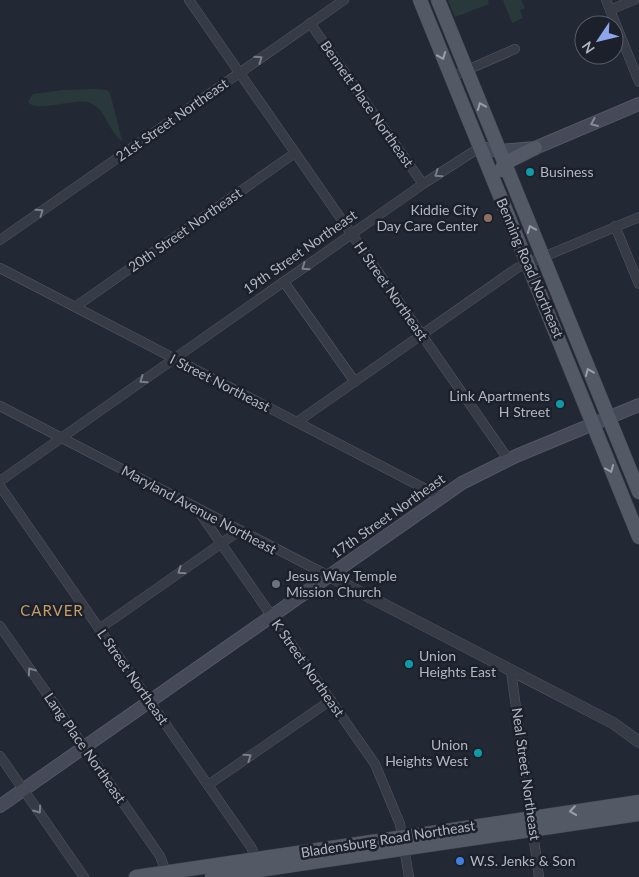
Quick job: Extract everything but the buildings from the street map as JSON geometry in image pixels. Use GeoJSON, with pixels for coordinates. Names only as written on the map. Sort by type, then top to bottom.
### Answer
{"type":"FeatureCollection","features":[{"type":"Feature","properties":{"kind":"main road","name":"Benning Road Northeast"},"geometry":{"type":"LineString","coordinates":[[420,0],[639,537]]}},
{"type":"Feature","properties":{"kind":"main road","name":"Benning Road Northeast"},"geometry":{"type":"LineString","coordinates":[[438,0],[639,492]]}},
{"type":"Feature","properties":{"kind":"main road"},"geometry":{"type":"LineString","coordinates":[[479,148],[502,157],[535,148],[639,104]]}},
{"type":"Feature","properties":{"kind":"main road"},"geometry":{"type":"LineString","coordinates":[[494,182],[502,157]]}},
{"type":"Feature","properties":{"kind":"main road","name":"17th Street Northeast"},"geometry":{"type":"LineString","coordinates":[[0,806],[441,497],[478,474],[639,404]]}},
{"type":"Feature","properties":{"kind":"main road","name":"Bladensburg Road Northeast"},"geometry":{"type":"LineString","coordinates":[[598,814],[639,802]]}},
{"type":"Feature","properties":{"kind":"main road","name":"Bladensburg Road Northeast"},"geometry":{"type":"LineString","coordinates":[[212,877],[258,865],[469,832],[598,814],[639,814]]}},
{"type":"Feature","properties":{"kind":"main road","name":"Bladensburg Road Northeast"},"geometry":{"type":"LineString","coordinates":[[136,877],[166,872],[228,872]]}},
{"type":"Feature","properties":{"kind":"street","name":"H Street Northeast"},"geometry":{"type":"LineString","coordinates":[[189,0],[508,460]]}},
{"type":"Feature","properties":{"kind":"street","name":"21st Street Northeast"},"geometry":{"type":"LineString","coordinates":[[0,240],[344,0]]}},
{"type":"Feature","properties":{"kind":"street"},"geometry":{"type":"LineString","coordinates":[[606,0],[639,82]]}},
{"type":"Feature","properties":{"kind":"street"},"geometry":{"type":"LineString","coordinates":[[610,10],[634,0]]}},
{"type":"Feature","properties":{"kind":"street","name":"Bennett Place Northeast"},"geometry":{"type":"LineString","coordinates":[[310,23],[423,184]]}},
{"type":"Feature","properties":{"kind":"street"},"geometry":{"type":"LineString","coordinates":[[451,77],[515,48]]}},
{"type":"Feature","properties":{"kind":"street","name":"19th Street Northeast"},"geometry":{"type":"LineString","coordinates":[[0,481],[423,184],[479,148]]}},
{"type":"Feature","properties":{"kind":"street","name":"20th Street Northeast"},"geometry":{"type":"LineString","coordinates":[[75,307],[295,153]]}},
{"type":"Feature","properties":{"kind":"street"},"geometry":{"type":"LineString","coordinates":[[297,422],[517,268],[639,216]]}},
{"type":"Feature","properties":{"kind":"street"},"geometry":{"type":"LineString","coordinates":[[615,226],[639,284]]}},
{"type":"Feature","properties":{"kind":"street","name":"I Street Northeast"},"geometry":{"type":"LineString","coordinates":[[0,268],[441,497]]}},
{"type":"Feature","properties":{"kind":"street"},"geometry":{"type":"LineString","coordinates":[[284,282],[355,382]]}},
{"type":"Feature","properties":{"kind":"street","name":"Maryland Avenue Northeast"},"geometry":{"type":"LineString","coordinates":[[0,406],[612,723],[639,742]]}},
{"type":"Feature","properties":{"kind":"street","name":"L Street Northeast"},"geometry":{"type":"LineString","coordinates":[[0,486],[251,847],[258,865]]}},
{"type":"Feature","properties":{"kind":"street","name":"K Street Northeast"},"geometry":{"type":"LineString","coordinates":[[197,509],[331,700],[379,772],[400,824],[409,877]]}},
{"type":"Feature","properties":{"kind":"street"},"geometry":{"type":"LineString","coordinates":[[99,629],[239,531]]}},
{"type":"Feature","properties":{"kind":"street","name":"Lang Place Northeast"},"geometry":{"type":"LineString","coordinates":[[0,626],[160,856],[166,872]]}},
{"type":"Feature","properties":{"kind":"street","name":"Neal Street Northeast"},"geometry":{"type":"LineString","coordinates":[[511,670],[539,877]]}},
{"type":"Feature","properties":{"kind":"street"},"geometry":{"type":"LineString","coordinates":[[208,785],[331,700]]}},
{"type":"Feature","properties":{"kind":"street","name":"Maryland Avenue Northeast"},"geometry":{"type":"LineString","coordinates":[[612,723],[639,732]]}},
{"type":"Feature","properties":{"kind":"street"},"geometry":{"type":"LineString","coordinates":[[0,756],[84,877]]}},
{"type":"Feature","properties":{"kind":"shaded area"},"geometry":{"type":"Polygon","coordinates":[[[448,0],[488,0],[489,4],[455,17],[448,0]]]}},
{"type":"Feature","properties":{"kind":"shaded area"},"geometry":{"type":"Polygon","coordinates":[[[503,0],[521,0],[525,8],[520,10],[523,18],[512,23],[503,0]]]}},
{"type":"Feature","properties":{"kind":"shaded area"},"geometry":{"type":"Polygon","coordinates":[[[63,90],[107,90],[110,93],[122,141],[117,137],[99,109],[87,102],[38,106],[28,102],[33,94],[63,90]]]}},
{"type":"Feature","properties":{"kind":"place","name":"Business"},"geometry":{"type":"Point","coordinates":[530,172]}},
{"type":"Feature","properties":{"kind":"place","name":"Kiddie City Day Care Center"},"geometry":{"type":"Point","coordinates":[488,218]}},
{"type":"Feature","properties":{"kind":"place","name":"Link Apartments H Street"},"geometry":{"type":"Point","coordinates":[560,404]}},
{"type":"Feature","properties":{"kind":"place","name":"Jesus Way Temple Mission Church"},"geometry":{"type":"Point","coordinates":[276,584]}},
{"type":"Feature","properties":{"kind":"place","name":"Union Heights East"},"geometry":{"type":"Point","coordinates":[409,664]}},
{"type":"Feature","properties":{"kind":"place","name":"Union Heights West"},"geometry":{"type":"Point","coordinates":[478,753]}},
{"type":"Feature","properties":{"kind":"place","name":"W.S. Jenks & Son"},"geometry":{"type":"Point","coordinates":[460,861]}},
{"type":"Feature","properties":{"kind":"district","name":"CARVER"},"geometry":{"type":"Point","coordinates":[52,611]}}]}
